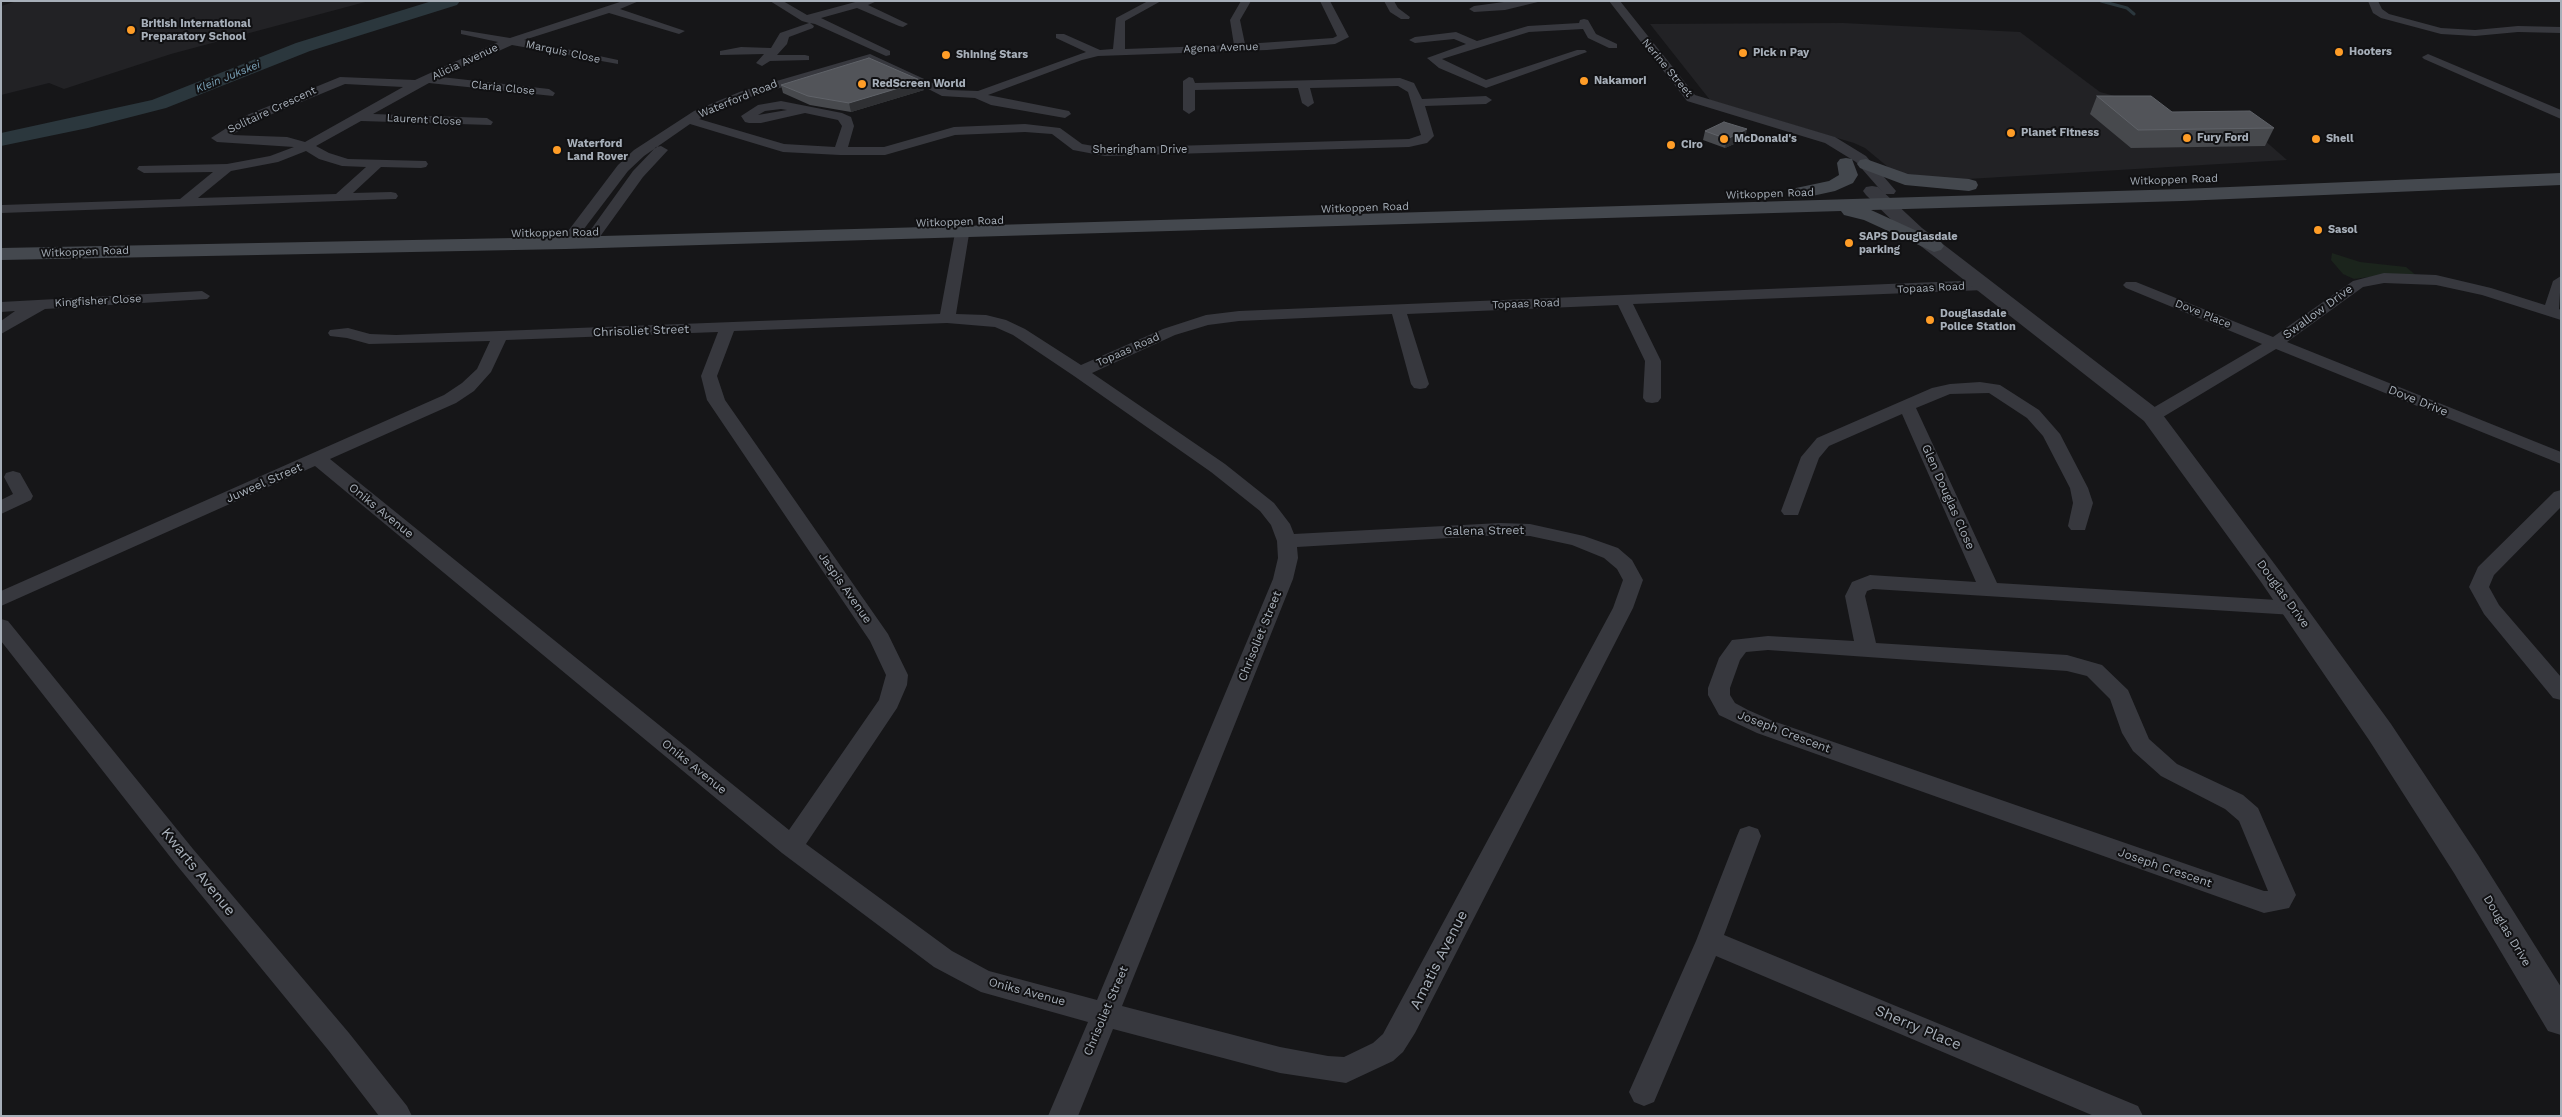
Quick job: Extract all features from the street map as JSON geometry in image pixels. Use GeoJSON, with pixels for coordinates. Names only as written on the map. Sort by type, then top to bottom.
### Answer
{"type":"FeatureCollection","features":[{"type":"Feature","properties":{"kind":"main road"},"geometry":{"type":"LineString","coordinates":[[1800,199],[1846,179],[1849,175],[1846,163]]}},
{"type":"Feature","properties":{"kind":"main road"},"geometry":{"type":"LineString","coordinates":[[1866,164],[1896,177],[1916,182],[2011,186]]}},
{"type":"Feature","properties":{"kind":"main road","name":"Witkoppen Road"},"geometry":{"type":"LineString","coordinates":[[1,254],[963,227],[1886,197],[2011,186],[2561,166]]}},
{"type":"Feature","properties":{"kind":"main road","name":"Witkoppen Road"},"geometry":{"type":"LineString","coordinates":[[1886,197],[1950,202],[2182,195],[2561,178]]}},
{"type":"Feature","properties":{"kind":"main road"},"geometry":{"type":"LineString","coordinates":[[1800,199],[1871,216],[1930,243]]}},
{"type":"Feature","properties":{"kind":"main road"},"geometry":{"type":"LineString","coordinates":[[1930,243],[1925,222],[1926,216],[1938,206],[1950,202]]}},
{"type":"Feature","properties":{"kind":"street","name":"Alicia Avenue"},"geometry":{"type":"LineString","coordinates":[[144,169],[227,168],[273,159],[307,146],[422,82],[511,41],[613,5],[634,1]]}},
{"type":"Feature","properties":{"kind":"street"},"geometry":{"type":"LineString","coordinates":[[775,1],[836,39],[878,57],[923,70],[991,101],[1065,114]]}},
{"type":"Feature","properties":{"kind":"street"},"geometry":{"type":"LineString","coordinates":[[767,57],[781,44],[786,33],[807,22],[872,1]]}},
{"type":"Feature","properties":{"kind":"street"},"geometry":{"type":"LineString","coordinates":[[1119,52],[1120,20],[1156,1]]}},
{"type":"Feature","properties":{"kind":"street"},"geometry":{"type":"LineString","coordinates":[[1240,48],[1235,20],[1246,1]]}},
{"type":"Feature","properties":{"kind":"street","name":"Agena Avenue"},"geometry":{"type":"LineString","coordinates":[[978,95],[1080,57],[1098,53],[1324,43],[1342,37],[1325,1]]}},
{"type":"Feature","properties":{"kind":"street"},"geometry":{"type":"LineString","coordinates":[[1402,1],[1389,2],[1394,10],[1404,17]]}},
{"type":"Feature","properties":{"kind":"street"},"geometry":{"type":"LineString","coordinates":[[1474,9],[1505,7],[1519,2],[1537,1]]}},
{"type":"Feature","properties":{"kind":"street"},"geometry":{"type":"LineString","coordinates":[[2373,1],[2377,11],[2385,16],[2430,30],[2475,33],[2560,24]]}},
{"type":"Feature","properties":{"kind":"street","name":"Nerine Street"},"geometry":{"type":"LineString","coordinates":[[1613,2],[1691,98],[1818,136],[1843,147],[1866,164],[1886,197]]}},
{"type":"Feature","properties":{"kind":"street"},"geometry":{"type":"LineString","coordinates":[[613,5],[679,31]]}},
{"type":"Feature","properties":{"kind":"street"},"geometry":{"type":"LineString","coordinates":[[858,5],[903,24]]}},
{"type":"Feature","properties":{"kind":"street"},"geometry":{"type":"LineString","coordinates":[[1505,7],[1528,29]]}},
{"type":"Feature","properties":{"kind":"street"},"geometry":{"type":"LineString","coordinates":[[807,22],[818,21],[849,36],[878,57],[909,75],[946,92],[978,95]]}},
{"type":"Feature","properties":{"kind":"street"},"geometry":{"type":"LineString","coordinates":[[1581,52],[1486,84],[1476,82],[1433,60],[1437,55],[1528,29],[1585,24],[1592,36],[1613,46]]}},
{"type":"Feature","properties":{"kind":"street","name":"Marquis Close"},"geometry":{"type":"LineString","coordinates":[[465,32],[614,62]]}},
{"type":"Feature","properties":{"kind":"street"},"geometry":{"type":"LineString","coordinates":[[1414,40],[1456,35],[1476,45]]}},
{"type":"Feature","properties":{"kind":"street"},"geometry":{"type":"LineString","coordinates":[[836,39],[849,36]]}},
{"type":"Feature","properties":{"kind":"street","name":"Agena Avenue"},"geometry":{"type":"LineString","coordinates":[[1060,36],[1098,53]]}},
{"type":"Feature","properties":{"kind":"street"},"geometry":{"type":"LineString","coordinates":[[724,52],[741,50],[767,57],[805,58]]}},
{"type":"Feature","properties":{"kind":"street","name":"Waterford Road"},"geometry":{"type":"LineString","coordinates":[[581,238],[631,160],[653,142],[699,119],[799,79],[878,57]]}},
{"type":"Feature","properties":{"kind":"street"},"geometry":{"type":"LineString","coordinates":[[2428,57],[2561,115]]}},
{"type":"Feature","properties":{"kind":"street"},"geometry":{"type":"LineString","coordinates":[[909,75],[923,70]]}},
{"type":"Feature","properties":{"kind":"street","name":"Solitaire Crescent"},"geometry":{"type":"LineString","coordinates":[[307,146],[287,141],[217,138],[257,115],[344,80],[422,82]]}},
{"type":"Feature","properties":{"kind":"street","name":"Claria Close"},"geometry":{"type":"LineString","coordinates":[[422,82],[549,93]]}},
{"type":"Feature","properties":{"kind":"street","name":"Sheringham Drive"},"geometry":{"type":"LineString","coordinates":[[699,119],[783,148],[840,151],[885,150],[954,131],[1025,128],[1055,131],[1078,147],[1105,152],[1409,143],[1422,140],[1428,136],[1419,103],[1412,88],[1400,82],[1189,84],[1189,110]]}},
{"type":"Feature","properties":{"kind":"street"},"geometry":{"type":"LineString","coordinates":[[1303,84],[1308,103]]}},
{"type":"Feature","properties":{"kind":"street"},"geometry":{"type":"LineString","coordinates":[[1419,103],[1486,100]]}},
{"type":"Feature","properties":{"kind":"street"},"geometry":{"type":"LineString","coordinates":[[804,110],[836,115],[847,120],[847,131],[840,151]]}},
{"type":"Feature","properties":{"kind":"street","name":"Laurent Close"},"geometry":{"type":"LineString","coordinates":[[361,117],[487,122]]}},
{"type":"Feature","properties":{"kind":"street","name":"Waterford Road"},"geometry":{"type":"LineString","coordinates":[[581,238],[647,162],[699,119]]}},
{"type":"Feature","properties":{"kind":"street","name":"Nerine Street"},"geometry":{"type":"LineString","coordinates":[[1818,136],[1886,197]]}},
{"type":"Feature","properties":{"kind":"street"},"geometry":{"type":"LineString","coordinates":[[307,146],[340,162],[376,165],[422,164]]}},
{"type":"Feature","properties":{"kind":"street"},"geometry":{"type":"LineString","coordinates":[[340,197],[376,165]]}},
{"type":"Feature","properties":{"kind":"street"},"geometry":{"type":"LineString","coordinates":[[183,203],[227,168]]}},
{"type":"Feature","properties":{"kind":"street"},"geometry":{"type":"LineString","coordinates":[[2,209],[391,196]]}},
{"type":"Feature","properties":{"kind":"street","name":"Douglas Drive"},"geometry":{"type":"LineString","coordinates":[[1886,197],[1930,243],[2152,416],[2294,608],[2422,795],[2561,1019]]}},
{"type":"Feature","properties":{"kind":"street"},"geometry":{"type":"LineString","coordinates":[[947,318],[963,227]]}},
{"type":"Feature","properties":{"kind":"street","name":"Swallow Drive"},"geometry":{"type":"LineString","coordinates":[[2152,416],[2275,343],[2347,289],[2358,284],[2384,278],[2422,279],[2469,286],[2555,312]]}},
{"type":"Feature","properties":{"kind":"street"},"geometry":{"type":"LineString","coordinates":[[2555,312],[2561,281]]}},
{"type":"Feature","properties":{"kind":"street","name":"Topaas Road"},"geometry":{"type":"LineString","coordinates":[[1080,372],[1168,332],[1206,320],[1258,314],[1984,285]]}},
{"type":"Feature","properties":{"kind":"street","name":"Dove Place"},"geometry":{"type":"LineString","coordinates":[[2131,285],[2275,343]]}},
{"type":"Feature","properties":{"kind":"street","name":"Kingfisher Close"},"geometry":{"type":"LineString","coordinates":[[1,329],[35,306],[58,302],[202,296]]}},
{"type":"Feature","properties":{"kind":"street"},"geometry":{"type":"LineString","coordinates":[[1623,300],[1654,361],[1652,398]]}},
{"type":"Feature","properties":{"kind":"street"},"geometry":{"type":"LineString","coordinates":[[1,307],[35,306]]}},
{"type":"Feature","properties":{"kind":"street"},"geometry":{"type":"LineString","coordinates":[[1398,309],[1420,384]]}},
{"type":"Feature","properties":{"kind":"street","name":"Chrisoliet Street"},"geometry":{"type":"LineString","coordinates":[[336,333],[385,340],[974,318],[1000,323],[1019,332],[1080,372],[1256,496],[1276,518],[1287,541],[1286,568],[1266,622],[1063,1116]]}},
{"type":"Feature","properties":{"kind":"street","name":"Jaspis Avenue"},"geometry":{"type":"LineString","coordinates":[[728,327],[709,376],[716,400],[880,639],[897,675],[894,692],[884,711],[791,846]]}},
{"type":"Feature","properties":{"kind":"street","name":"Juweel Street"},"geometry":{"type":"LineString","coordinates":[[1,599],[318,459],[458,394],[483,372],[490,361],[500,336]]}},
{"type":"Feature","properties":{"kind":"street","name":"Dove Drive"},"geometry":{"type":"LineString","coordinates":[[2275,343],[2561,459]]}},
{"type":"Feature","properties":{"kind":"street"},"geometry":{"type":"LineString","coordinates":[[1791,511],[1806,466],[1819,446],[1938,392],[1969,387],[1994,389],[2017,402],[2046,428],[2067,461],[2083,503],[2078,526]]}},
{"type":"Feature","properties":{"kind":"street","name":"Glen Douglas Close"},"geometry":{"type":"LineString","coordinates":[[1907,406],[1989,588]]}},
{"type":"Feature","properties":{"kind":"street","name":"Oniks Avenue"},"geometry":{"type":"LineString","coordinates":[[318,459],[791,846],[958,968],[981,980],[1012,990],[1106,1013]]}},
{"type":"Feature","properties":{"kind":"street"},"geometry":{"type":"LineString","coordinates":[[1,508],[24,496],[13,477]]}},
{"type":"Feature","properties":{"kind":"street"},"geometry":{"type":"LineString","coordinates":[[2561,496],[2484,572],[2479,587],[2491,609],[2561,692]]}},
{"type":"Feature","properties":{"kind":"street","name":"Galena Street"},"geometry":{"type":"LineString","coordinates":[[1287,541],[1500,529],[1520,529],[1557,535],[1611,553],[1625,565],[1631,574],[1633,586],[1623,608]]}},
{"type":"Feature","properties":{"kind":"street"},"geometry":{"type":"LineString","coordinates":[[1866,648],[1855,596],[1856,590],[1870,582],[2294,608]]}},
{"type":"Feature","properties":{"kind":"street","name":"Amatis Avenue"},"geometry":{"type":"LineString","coordinates":[[1106,1013],[1214,1043],[1328,1069],[1346,1070],[1356,1067],[1383,1052],[1392,1043],[1412,1012],[1623,608]]}},
{"type":"Feature","properties":{"kind":"street","name":"Kwarts Avenue"},"geometry":{"type":"LineString","coordinates":[[1,626],[184,856],[339,1042],[397,1116]]}},
{"type":"Feature","properties":{"kind":"street","name":"Joseph Crescent"},"geometry":{"type":"LineString","coordinates":[[1768,643],[1866,648],[2067,663],[2094,670],[2120,696],[2133,733],[2146,750],[2169,770],[2234,802],[2249,815],[2278,879],[2283,895],[2280,900],[2264,902],[1765,727],[1734,713],[1721,702],[1719,688],[1730,658],[1740,645],[1768,643]]}},
{"type":"Feature","properties":{"kind":"street"},"geometry":{"type":"LineString","coordinates":[[1644,1092],[1708,940],[1749,836]]}},
{"type":"Feature","properties":{"kind":"street","name":"Sherry Place"},"geometry":{"type":"LineString","coordinates":[[1708,940],[2128,1116]]}},
{"type":"Feature","properties":{"kind":"shaded area","name":"British International Preparatory School"},"geometry":{"type":"Polygon","coordinates":[[[17,1],[369,1],[171,54],[64,89],[49,83],[1,95],[1,6],[17,1]]]}},
{"type":"Feature","properties":{"kind":"shaded area"},"geometry":{"type":"Polygon","coordinates":[[[1843,23],[2020,32],[2100,92],[2175,112],[2231,111],[2287,160],[1951,180],[1894,172],[1865,148],[1854,143],[1710,100],[1650,24],[1843,23]]]}},
{"type":"Feature","properties":{"kind":"shaded area"},"geometry":{"type":"Polygon","coordinates":[[[2332,253],[2360,262],[2406,267],[2417,276],[2384,275],[2354,279],[2343,274],[2331,260],[2332,253]]]}},
{"type":"Feature","properties":{"kind":"building","name":"RedScreen World"},"geometry":{"type":"Polygon","coordinates":[[[869,58],[922,81],[849,103],[808,96],[781,85],[869,58]]]}},
{"type":"Feature","properties":{"kind":"building"},"geometry":{"type":"Polygon","coordinates":[[[2097,96],[2151,96],[2172,112],[2250,111],[2274,128],[2138,130],[2097,96]]]}},
{"type":"Feature","properties":{"kind":"building"},"geometry":{"type":"Polygon","coordinates":[[[1724,122],[1747,129],[1727,139],[1705,131],[1724,122]]]}},
{"type":"Feature","properties":{"kind":"waterway","name":"Klein Jukskei"},"geometry":{"type":"LineString","coordinates":[[1,140],[88,122],[159,104],[303,47],[451,1]]}},
{"type":"Feature","properties":{"kind":"waterway"},"geometry":{"type":"LineString","coordinates":[[2101,1],[2127,8],[2134,14]]}},
{"type":"Feature","properties":{"kind":"place","name":"British International Preparatory School"},"geometry":{"type":"Point","coordinates":[131,30]}},
{"type":"Feature","properties":{"kind":"place","name":"Hooters"},"geometry":{"type":"Point","coordinates":[2339,52]}},
{"type":"Feature","properties":{"kind":"place","name":"Pick n Pay"},"geometry":{"type":"Point","coordinates":[1743,53]}},
{"type":"Feature","properties":{"kind":"place","name":"Shining Stars"},"geometry":{"type":"Point","coordinates":[946,55]}},
{"type":"Feature","properties":{"kind":"place","name":"Nakamori"},"geometry":{"type":"Point","coordinates":[1584,81]}},
{"type":"Feature","properties":{"kind":"place","name":"RedScreen World"},"geometry":{"type":"Point","coordinates":[862,84]}},
{"type":"Feature","properties":{"kind":"place","name":"Planet Fitness"},"geometry":{"type":"Point","coordinates":[2011,133]}},
{"type":"Feature","properties":{"kind":"place","name":"Fury Ford"},"geometry":{"type":"Point","coordinates":[2187,138]}},
{"type":"Feature","properties":{"kind":"place","name":"McDonald's"},"geometry":{"type":"Point","coordinates":[1724,139]}},
{"type":"Feature","properties":{"kind":"place","name":"Shell"},"geometry":{"type":"Point","coordinates":[2316,139]}},
{"type":"Feature","properties":{"kind":"place","name":"Ciro"},"geometry":{"type":"Point","coordinates":[1671,145]}},
{"type":"Feature","properties":{"kind":"place","name":"Waterford Land Rover"},"geometry":{"type":"Point","coordinates":[557,150]}},
{"type":"Feature","properties":{"kind":"place","name":"Sasol"},"geometry":{"type":"Point","coordinates":[2318,230]}},
{"type":"Feature","properties":{"kind":"place","name":"SAPS Douglasdale parking"},"geometry":{"type":"Point","coordinates":[1849,243]}},
{"type":"Feature","properties":{"kind":"place","name":"Douglasdale Police Station"},"geometry":{"type":"Point","coordinates":[1930,320]}}]}
